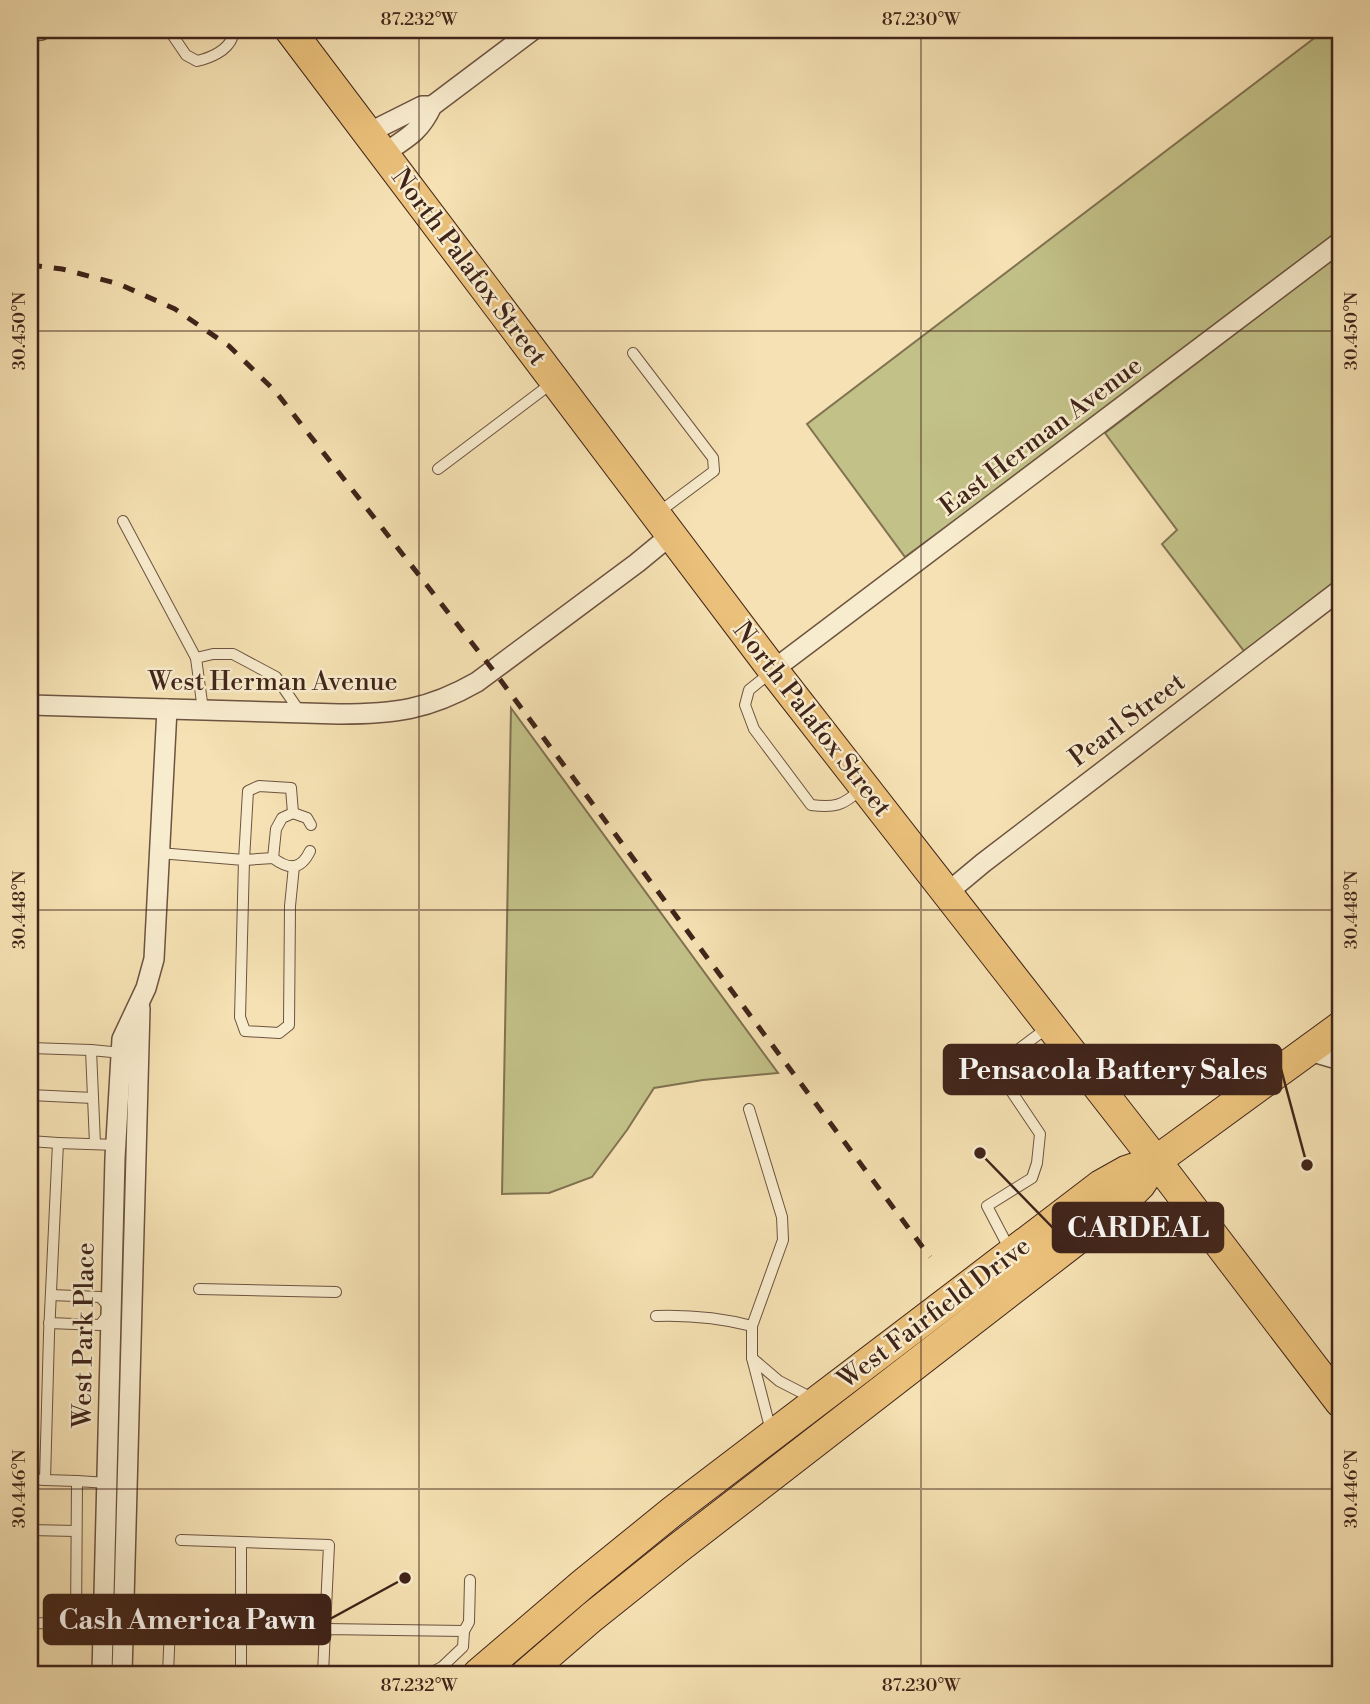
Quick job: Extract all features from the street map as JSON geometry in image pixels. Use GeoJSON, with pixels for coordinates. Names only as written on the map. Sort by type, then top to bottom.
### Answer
{"type":"FeatureCollection","features":[{"type":"Feature","properties":{"kind":"main road","name":"North Palafox Street"},"geometry":{"type":"LineString","coordinates":[[290,30],[663,525],[1340,1402]]}},
{"type":"Feature","properties":{"kind":"main road"},"geometry":{"type":"LineString","coordinates":[[1156,1161],[1340,1027]]}},
{"type":"Feature","properties":{"kind":"main road","name":"West Fairfield Drive"},"geometry":{"type":"LineString","coordinates":[[478,1674],[673,1511],[1101,1185],[1126,1171],[1156,1161]]}},
{"type":"Feature","properties":{"kind":"main road","name":"West Fairfield Drive"},"geometry":{"type":"LineString","coordinates":[[526,1674],[677,1549],[1084,1234],[1140,1185],[1156,1161]]}},
{"type":"Feature","properties":{"kind":"street"},"geometry":{"type":"LineString","coordinates":[[30,31],[41,30]]}},
{"type":"Feature","properties":{"kind":"street"},"geometry":{"type":"LineString","coordinates":[[376,143],[418,129],[432,106],[533,30]]}},
{"type":"Feature","properties":{"kind":"street","name":"East Herman Avenue"},"geometry":{"type":"LineString","coordinates":[[774,670],[1340,242]]}},
{"type":"Feature","properties":{"kind":"street","name":"West Herman Avenue"},"geometry":{"type":"LineString","coordinates":[[30,705],[374,713],[399,712],[421,707],[456,694],[477,682],[637,563],[663,525]]}},
{"type":"Feature","properties":{"kind":"street","name":"Pearl Street"},"geometry":{"type":"LineString","coordinates":[[947,893],[1340,590]]}},
{"type":"Feature","properties":{"kind":"street","name":"West Park Place"},"geometry":{"type":"LineString","coordinates":[[102,1674],[113,1624],[125,1146],[121,1053],[122,1039],[146,988],[154,959],[167,709]]}},
{"type":"Feature","properties":{"kind":"street","name":"West Park Place"},"geometry":{"type":"LineString","coordinates":[[125,1146],[140,1000]]}},
{"type":"Feature","properties":{"kind":"street"},"geometry":{"type":"LineString","coordinates":[[1309,1051],[1340,1060]]}},
{"type":"Feature","properties":{"kind":"street","name":"West Park Place"},"geometry":{"type":"LineString","coordinates":[[113,1624],[122,1674]]}},
{"type":"Feature","properties":{"kind":"lane"},"geometry":{"type":"LineString","coordinates":[[169,30],[186,55],[197,61],[207,59],[229,46],[232,38],[225,30]]}},
{"type":"Feature","properties":{"kind":"lane"},"geometry":{"type":"LineString","coordinates":[[633,353],[713,458],[714,471],[663,525]]}},
{"type":"Feature","properties":{"kind":"lane"},"geometry":{"type":"LineString","coordinates":[[438,469],[555,381]]}},
{"type":"Feature","properties":{"kind":"lane"},"geometry":{"type":"LineString","coordinates":[[123,521],[195,658],[203,710]]}},
{"type":"Feature","properties":{"kind":"lane"},"geometry":{"type":"LineString","coordinates":[[195,658],[233,654],[276,677],[300,712]]}},
{"type":"Feature","properties":{"kind":"lane"},"geometry":{"type":"LineString","coordinates":[[774,670],[749,690],[745,705],[754,729],[811,805],[832,807],[854,796],[864,787]]}},
{"type":"Feature","properties":{"kind":"lane"},"geometry":{"type":"LineString","coordinates":[[293,813],[291,788],[259,786],[248,792],[240,1017],[245,1031],[279,1033],[289,1025],[290,906],[294,866]]}},
{"type":"Feature","properties":{"kind":"lane"},"geometry":{"type":"LineString","coordinates":[[273,858],[276,829],[282,818],[293,813],[307,818],[311,825]]}},
{"type":"Feature","properties":{"kind":"lane"},"geometry":{"type":"LineString","coordinates":[[159,853],[244,860],[273,858],[283,865],[294,866],[306,860],[310,850]]}},
{"type":"Feature","properties":{"kind":"lane"},"geometry":{"type":"LineString","coordinates":[[1012,1253],[987,1206],[1032,1178],[1037,1163],[1040,1133],[995,1068],[1051,1026]]}},
{"type":"Feature","properties":{"kind":"lane"},"geometry":{"type":"LineString","coordinates":[[30,1048],[121,1053]]}},
{"type":"Feature","properties":{"kind":"lane"},"geometry":{"type":"LineString","coordinates":[[91,1050],[95,1144]]}},
{"type":"Feature","properties":{"kind":"lane"},"geometry":{"type":"LineString","coordinates":[[30,1095],[93,1098]]}},
{"type":"Feature","properties":{"kind":"lane"},"geometry":{"type":"LineString","coordinates":[[749,1109],[783,1227],[783,1240],[752,1326],[752,1358],[772,1436]]}},
{"type":"Feature","properties":{"kind":"lane"},"geometry":{"type":"LineString","coordinates":[[30,1142],[125,1146]]}},
{"type":"Feature","properties":{"kind":"lane"},"geometry":{"type":"LineString","coordinates":[[45,1480],[58,1143]]}},
{"type":"Feature","properties":{"kind":"lane"},"geometry":{"type":"LineString","coordinates":[[199,1289],[336,1292]]}},
{"type":"Feature","properties":{"kind":"lane"},"geometry":{"type":"LineString","coordinates":[[50,1323],[100,1325],[121,1310],[100,1297],[51,1295]]}},
{"type":"Feature","properties":{"kind":"lane"},"geometry":{"type":"LineString","coordinates":[[656,1316],[702,1317],[752,1326]]}},
{"type":"Feature","properties":{"kind":"lane"},"geometry":{"type":"LineString","coordinates":[[752,1358],[779,1381],[818,1401]]}},
{"type":"Feature","properties":{"kind":"lane"},"geometry":{"type":"LineString","coordinates":[[30,1479],[117,1483]]}},
{"type":"Feature","properties":{"kind":"lane"},"geometry":{"type":"LineString","coordinates":[[76,1624],[77,1480]]}},
{"type":"Feature","properties":{"kind":"lane"},"geometry":{"type":"LineString","coordinates":[[30,1530],[76,1531]]}},
{"type":"Feature","properties":{"kind":"lane"},"geometry":{"type":"LineString","coordinates":[[181,1540],[329,1545],[323,1674]]}},
{"type":"Feature","properties":{"kind":"lane"},"geometry":{"type":"LineString","coordinates":[[241,1543],[242,1674]]}},
{"type":"Feature","properties":{"kind":"lane"},"geometry":{"type":"LineString","coordinates":[[429,1674],[442,1667],[463,1647],[464,1631],[469,1622],[470,1580]]}},
{"type":"Feature","properties":{"kind":"lane"},"geometry":{"type":"LineString","coordinates":[[30,1623],[170,1626],[167,1674]]}},
{"type":"Feature","properties":{"kind":"lane"},"geometry":{"type":"LineString","coordinates":[[325,1629],[464,1631]]}},
{"type":"Feature","properties":{"kind":"shaded area"},"geometry":{"type":"Polygon","coordinates":[[[1325,30],[1340,30],[1340,230],[1070,436],[905,557],[807,424],[1325,30]]]}},
{"type":"Feature","properties":{"kind":"shaded area"},"geometry":{"type":"Polygon","coordinates":[[[1340,254],[1340,578],[1244,651],[1162,544],[1177,530],[1105,433],[1340,254]]]}},
{"type":"Feature","properties":{"kind":"shaded area"},"geometry":{"type":"Polygon","coordinates":[[[511,708],[778,1073],[654,1088],[592,1177],[549,1193],[502,1194],[511,708]]]}},
{"type":"Feature","properties":{"kind":"railway"},"geometry":{"type":"LineString","coordinates":[[30,265],[62,269],[119,284],[175,309],[229,346],[276,392],[493,670],[930,1257]]}},
{"type":"Feature","properties":{"kind":"place","name":"CARDEAL"},"geometry":{"type":"Point","coordinates":[980,1153]}},
{"type":"Feature","properties":{"kind":"place","name":"Pensacola Battery Sales"},"geometry":{"type":"Point","coordinates":[1307,1165]}},
{"type":"Feature","properties":{"kind":"place","name":"Cash America Pawn"},"geometry":{"type":"Point","coordinates":[405,1578]}}]}
